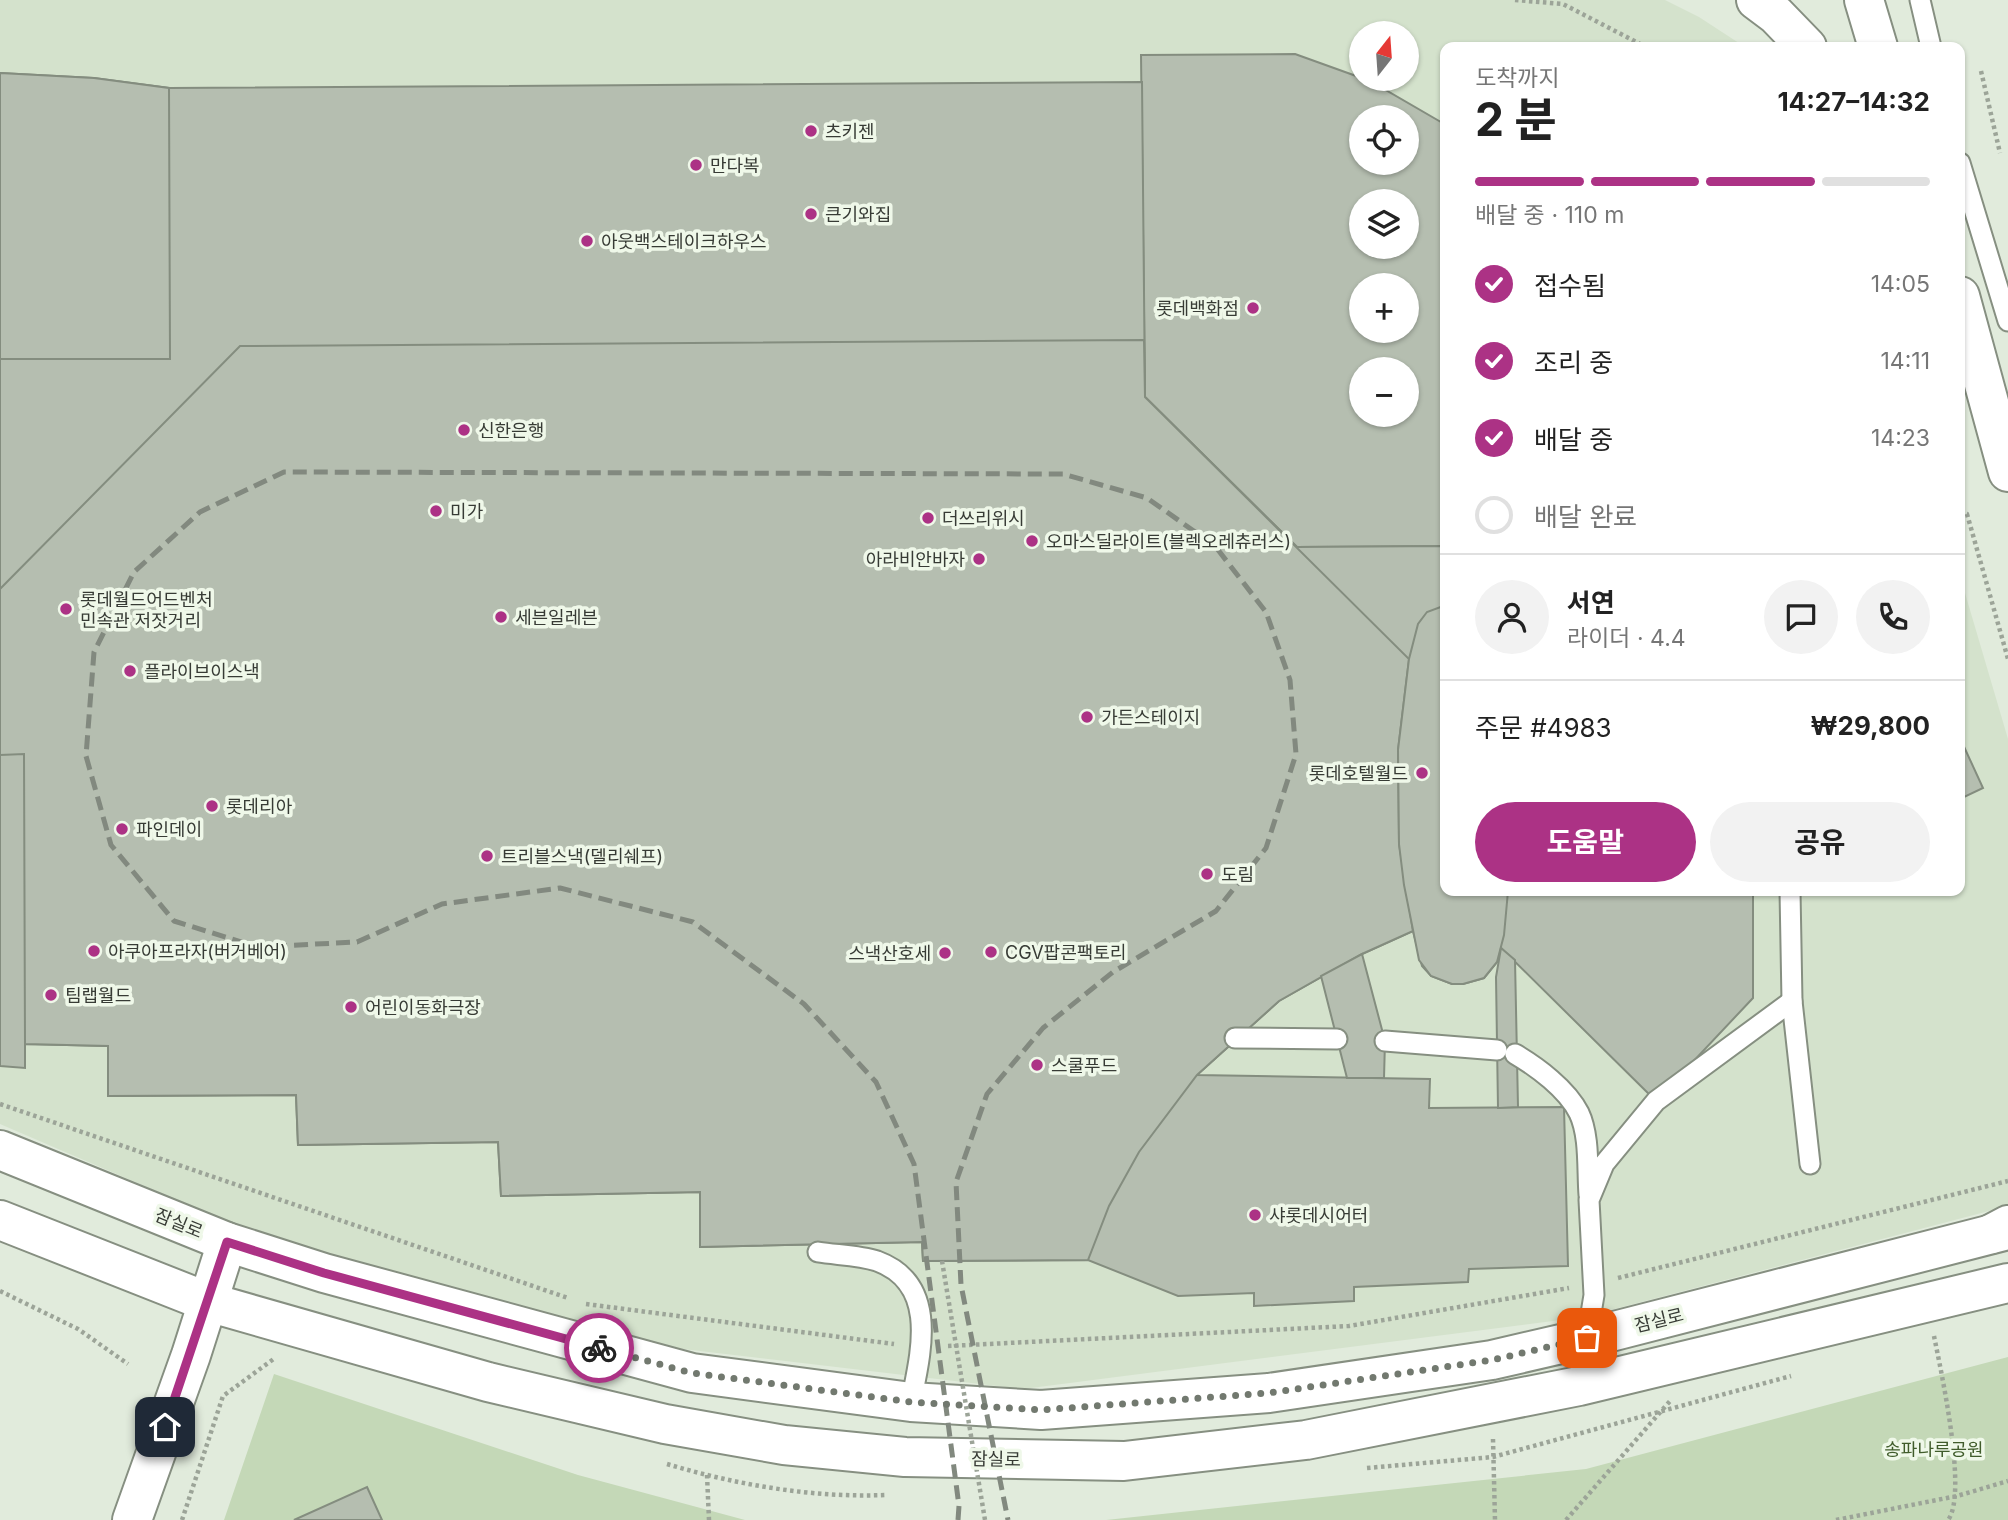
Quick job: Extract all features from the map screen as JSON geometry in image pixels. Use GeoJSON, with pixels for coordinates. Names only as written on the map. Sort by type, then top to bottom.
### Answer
{"type":"FeatureCollection","features":[{"type":"Feature","properties":{"kind":"street"},"geometry":{"type":"LineString","coordinates":[[1756,0],[1776,15],[1802,42]]}},
{"type":"Feature","properties":{"kind":"street"},"geometry":{"type":"LineString","coordinates":[[1864,0],[1877,42]]}},
{"type":"Feature","properties":{"kind":"street"},"geometry":{"type":"LineString","coordinates":[[1965,313],[2008,472]]}},
{"type":"Feature","properties":{"kind":"street","name":"잠실로"},"geometry":{"type":"LineString","coordinates":[[0,1150],[227,1242],[324,1273],[692,1373],[911,1402],[1041,1410],[1269,1393],[1492,1360],[1587,1338],[2002,1230]]}},
{"type":"Feature","properties":{"kind":"street","name":"잠실로"},"geometry":{"type":"LineString","coordinates":[[0,1220],[208,1302],[488,1382],[706,1431],[784,1445],[905,1457],[1124,1461],[1306,1440],[1493,1403],[1713,1354],[2008,1283]]}},
{"type":"Feature","properties":{"kind":"street"},"geometry":{"type":"LineString","coordinates":[[132,1520],[227,1242]]}},
{"type":"Feature","properties":{"kind":"lane"},"geometry":{"type":"LineString","coordinates":[[1920,0],[1930,42]]}},
{"type":"Feature","properties":{"kind":"lane"},"geometry":{"type":"LineString","coordinates":[[1965,179],[2008,321]]}},
{"type":"Feature","properties":{"kind":"lane"},"geometry":{"type":"LineString","coordinates":[[1965,306],[2008,408]]}},
{"type":"Feature","properties":{"kind":"lane"},"geometry":{"type":"LineString","coordinates":[[1790,896],[1792,1001],[1810,1164]]}},
{"type":"Feature","properties":{"kind":"lane"},"geometry":{"type":"LineString","coordinates":[[1589,1200],[1595,1181],[1615,1148],[1656,1101],[1792,1001]]}},
{"type":"Feature","properties":{"kind":"lane"},"geometry":{"type":"LineString","coordinates":[[1235,1038],[1337,1040]]}},
{"type":"Feature","properties":{"kind":"lane"},"geometry":{"type":"LineString","coordinates":[[1385,1041],[1506,1052],[1536,1066],[1578,1113],[1584,1132],[1594,1295],[1587,1338]]}},
{"type":"Feature","properties":{"kind":"lane"},"geometry":{"type":"LineString","coordinates":[[818,1252],[877,1262],[905,1279],[919,1303],[922,1348],[911,1402]]}},
{"type":"Feature","properties":{"kind":"path"},"geometry":{"type":"LineString","coordinates":[[1515,0],[1563,4],[1636,42]]}},
{"type":"Feature","properties":{"kind":"path"},"geometry":{"type":"LineString","coordinates":[[1981,71],[2000,153]]}},
{"type":"Feature","properties":{"kind":"path"},"geometry":{"type":"LineString","coordinates":[[1965,513],[2008,659]]}},
{"type":"Feature","properties":{"kind":"path"},"geometry":{"type":"LineString","coordinates":[[0,1104],[569,1299]]}},
{"type":"Feature","properties":{"kind":"path"},"geometry":{"type":"LineString","coordinates":[[942,1261],[985,1520]]}},
{"type":"Feature","properties":{"kind":"path"},"geometry":{"type":"LineString","coordinates":[[0,1291],[78,1329],[128,1364]]}},
{"type":"Feature","properties":{"kind":"path"},"geometry":{"type":"LineString","coordinates":[[1927,1302],[1945,1390],[1957,1496],[1948,1520]]}},
{"type":"Feature","properties":{"kind":"path"},"geometry":{"type":"LineString","coordinates":[[582,1303],[922,1348],[1130,1338]]}},
{"type":"Feature","properties":{"kind":"path"},"geometry":{"type":"LineString","coordinates":[[1566,1520],[1713,1354]]}},
{"type":"Feature","properties":{"kind":"path"},"geometry":{"type":"LineString","coordinates":[[182,1520],[223,1396]]}},
{"type":"Feature","properties":{"kind":"path"},"geometry":{"type":"LineString","coordinates":[[1493,1403],[1494,1520]]}},
{"type":"Feature","properties":{"kind":"path"},"geometry":{"type":"LineString","coordinates":[[706,1431],[709,1520]]}},
{"type":"Feature","properties":{"kind":"path"},"geometry":{"type":"LineString","coordinates":[[1836,1520],[1957,1496],[2008,1482]]}},
{"type":"Feature","properties":{"kind":"shaded area"},"geometry":{"type":"Polygon","coordinates":[[[0,0],[1665,0],[1699,17],[1737,42],[1440,42],[1440,896],[1965,896],[1965,593],[2008,739],[2008,1206],[1584,1317],[1023,1389],[572,1336],[284,1246],[0,1124],[0,0]]]}},
{"type":"Feature","properties":{"kind":"green space","name":"송파나루공원"},"geometry":{"type":"Polygon","coordinates":[[[2008,1357],[2008,1520],[1106,1520],[1586,1469],[2008,1357]]]}},
{"type":"Feature","properties":{"kind":"green space"},"geometry":{"type":"Polygon","coordinates":[[[274,1374],[578,1475],[745,1520],[224,1520],[274,1374]]]}},
{"type":"Feature","properties":{"kind":"building","name":"롯데백화점"},"geometry":{"type":"Polygon","coordinates":[[[1295,54],[1349,73],[1349,91],[1387,91],[1411,105],[1349,105],[1349,175],[1419,175],[1419,109],[1440,122],[1440,546],[1297,547],[1145,397],[1141,55],[1295,54]]]}},
{"type":"Feature","properties":{"kind":"building"},"geometry":{"type":"Polygon","coordinates":[[[0,73],[94,78],[169,88],[1142,82],[1145,397],[1297,547],[1440,546],[1440,896],[1753,896],[1753,998],[1656,1101],[1501,948],[1497,962],[1484,978],[1452,984],[1431,976],[1422,966],[1413,931],[1362,954],[1279,1001],[1197,1075],[1430,1079],[1429,1108],[1564,1107],[1568,1266],[1469,1269],[1468,1282],[1354,1287],[1354,1301],[1254,1306],[1254,1293],[1178,1296],[1088,1260],[923,1261],[922,1242],[700,1247],[700,1192],[501,1196],[498,1142],[298,1145],[296,1095],[108,1096],[108,1046],[25,1044],[25,1068],[0,1066],[0,73]]]}},
{"type":"Feature","properties":{"kind":"building"},"geometry":{"type":"Polygon","coordinates":[[[0,73],[94,78],[169,88],[170,359],[0,359],[0,73]]]}},
{"type":"Feature","properties":{"kind":"building"},"geometry":{"type":"Polygon","coordinates":[[[1144,340],[1145,397],[1409,659],[1398,750],[1399,844],[1413,931],[1362,954],[1279,1001],[1197,1075],[1139,1152],[1109,1206],[1088,1260],[923,1261],[922,1242],[700,1247],[700,1192],[501,1196],[498,1142],[298,1145],[296,1095],[108,1096],[108,1046],[25,1044],[24,754],[0,755],[0,589],[240,346],[1144,340]]]}},
{"type":"Feature","properties":{"kind":"building","name":"롯데호텔월드"},"geometry":{"type":"Polygon","coordinates":[[[1440,607],[1440,896],[1508,896],[1504,935],[1497,962],[1484,978],[1463,984],[1452,984],[1431,976],[1419,960],[1399,844],[1398,750],[1409,659],[1418,624],[1427,612],[1440,607]]]}},
{"type":"Feature","properties":{"kind":"building"},"geometry":{"type":"Polygon","coordinates":[[[1965,749],[1983,788],[1965,797],[1965,749]]]}},
{"type":"Feature","properties":{"kind":"building"},"geometry":{"type":"Polygon","coordinates":[[[1501,948],[1515,960],[1518,1107],[1498,1108],[1496,977],[1501,948]]]}},
{"type":"Feature","properties":{"kind":"building"},"geometry":{"type":"Polygon","coordinates":[[[1362,954],[1385,1041],[1384,1078],[1347,1078],[1321,976],[1362,954]]]}},
{"type":"Feature","properties":{"kind":"building"},"geometry":{"type":"Polygon","coordinates":[[[367,1487],[382,1520],[294,1520],[367,1487]]]}},
{"type":"Feature","properties":{"kind":"railway"},"geometry":{"type":"LineString","coordinates":[[958,1520],[959,1506],[914,1164],[876,1082],[804,1004],[693,922],[560,888],[442,904],[357,942],[257,947],[174,921],[111,845],[86,756],[94,652],[134,572],[200,512],[284,472],[1063,474],[1147,498],[1215,546],[1266,612],[1290,680],[1296,754],[1266,848],[1216,911],[1113,972],[1043,1028],[987,1094],[956,1182],[961,1285],[1008,1520]]}},
{"type":"Feature","properties":{"kind":"way so far"},"geometry":{"type":"LineString","coordinates":[[599,1348],[692,1373],[911,1402],[1041,1410],[1269,1393],[1492,1360],[1587,1338]]}},
{"type":"Feature","properties":{"kind":"place","name":"츠키젠"},"geometry":{"type":"Point","coordinates":[811,131]}},
{"type":"Feature","properties":{"kind":"place","name":"만다복"},"geometry":{"type":"Point","coordinates":[696,165]}},
{"type":"Feature","properties":{"kind":"place","name":"큰기와집"},"geometry":{"type":"Point","coordinates":[811,214]}},
{"type":"Feature","properties":{"kind":"place","name":"아웃백스테이크하우스"},"geometry":{"type":"Point","coordinates":[587,241]}},
{"type":"Feature","properties":{"kind":"place","name":"롯데백화점"},"geometry":{"type":"Point","coordinates":[1253,308]}},
{"type":"Feature","properties":{"kind":"place","name":"신한은행"},"geometry":{"type":"Point","coordinates":[464,430]}},
{"type":"Feature","properties":{"kind":"place","name":"미가"},"geometry":{"type":"Point","coordinates":[436,511]}},
{"type":"Feature","properties":{"kind":"place","name":"더쓰리위시"},"geometry":{"type":"Point","coordinates":[928,518]}},
{"type":"Feature","properties":{"kind":"place","name":"오마스딜라이트(블렉오레츄러스)"},"geometry":{"type":"Point","coordinates":[1032,541]}},
{"type":"Feature","properties":{"kind":"place","name":"아라비안바자"},"geometry":{"type":"Point","coordinates":[979,559]}},
{"type":"Feature","properties":{"kind":"place","name":"롯데월드어드벤처 민속관 저잣거리"},"geometry":{"type":"Point","coordinates":[66,609]}},
{"type":"Feature","properties":{"kind":"place","name":"세븐일레븐"},"geometry":{"type":"Point","coordinates":[501,617]}},
{"type":"Feature","properties":{"kind":"place","name":"플라이브이스낵"},"geometry":{"type":"Point","coordinates":[130,671]}},
{"type":"Feature","properties":{"kind":"place","name":"가든스테이지"},"geometry":{"type":"Point","coordinates":[1087,717]}},
{"type":"Feature","properties":{"kind":"place","name":"롯데호텔월드"},"geometry":{"type":"Point","coordinates":[1422,773]}},
{"type":"Feature","properties":{"kind":"place","name":"롯데리아"},"geometry":{"type":"Point","coordinates":[212,806]}},
{"type":"Feature","properties":{"kind":"place","name":"파인데이"},"geometry":{"type":"Point","coordinates":[122,829]}},
{"type":"Feature","properties":{"kind":"place","name":"트리블스낵(델리쉐프)"},"geometry":{"type":"Point","coordinates":[487,856]}},
{"type":"Feature","properties":{"kind":"place","name":"도림"},"geometry":{"type":"Point","coordinates":[1207,874]}},
{"type":"Feature","properties":{"kind":"place","name":"아쿠아프라자(버거베어)"},"geometry":{"type":"Point","coordinates":[94,951]}},
{"type":"Feature","properties":{"kind":"place","name":"CGV팝콘팩토리"},"geometry":{"type":"Point","coordinates":[991,952]}},
{"type":"Feature","properties":{"kind":"place","name":"스낵산호세"},"geometry":{"type":"Point","coordinates":[945,953]}},
{"type":"Feature","properties":{"kind":"place","name":"팀랩월드"},"geometry":{"type":"Point","coordinates":[51,995]}},
{"type":"Feature","properties":{"kind":"place","name":"어린이동화극장"},"geometry":{"type":"Point","coordinates":[351,1007]}},
{"type":"Feature","properties":{"kind":"place","name":"스쿨푸드"},"geometry":{"type":"Point","coordinates":[1037,1065]}},
{"type":"Feature","properties":{"kind":"place","name":"샤롯데시어터"},"geometry":{"type":"Point","coordinates":[1255,1215]}},
{"type":"Feature","properties":{"kind":"route"},"geometry":{"type":"LineString","coordinates":[[165,1427],[227,1242],[324,1273],[599,1348]]}}]}
